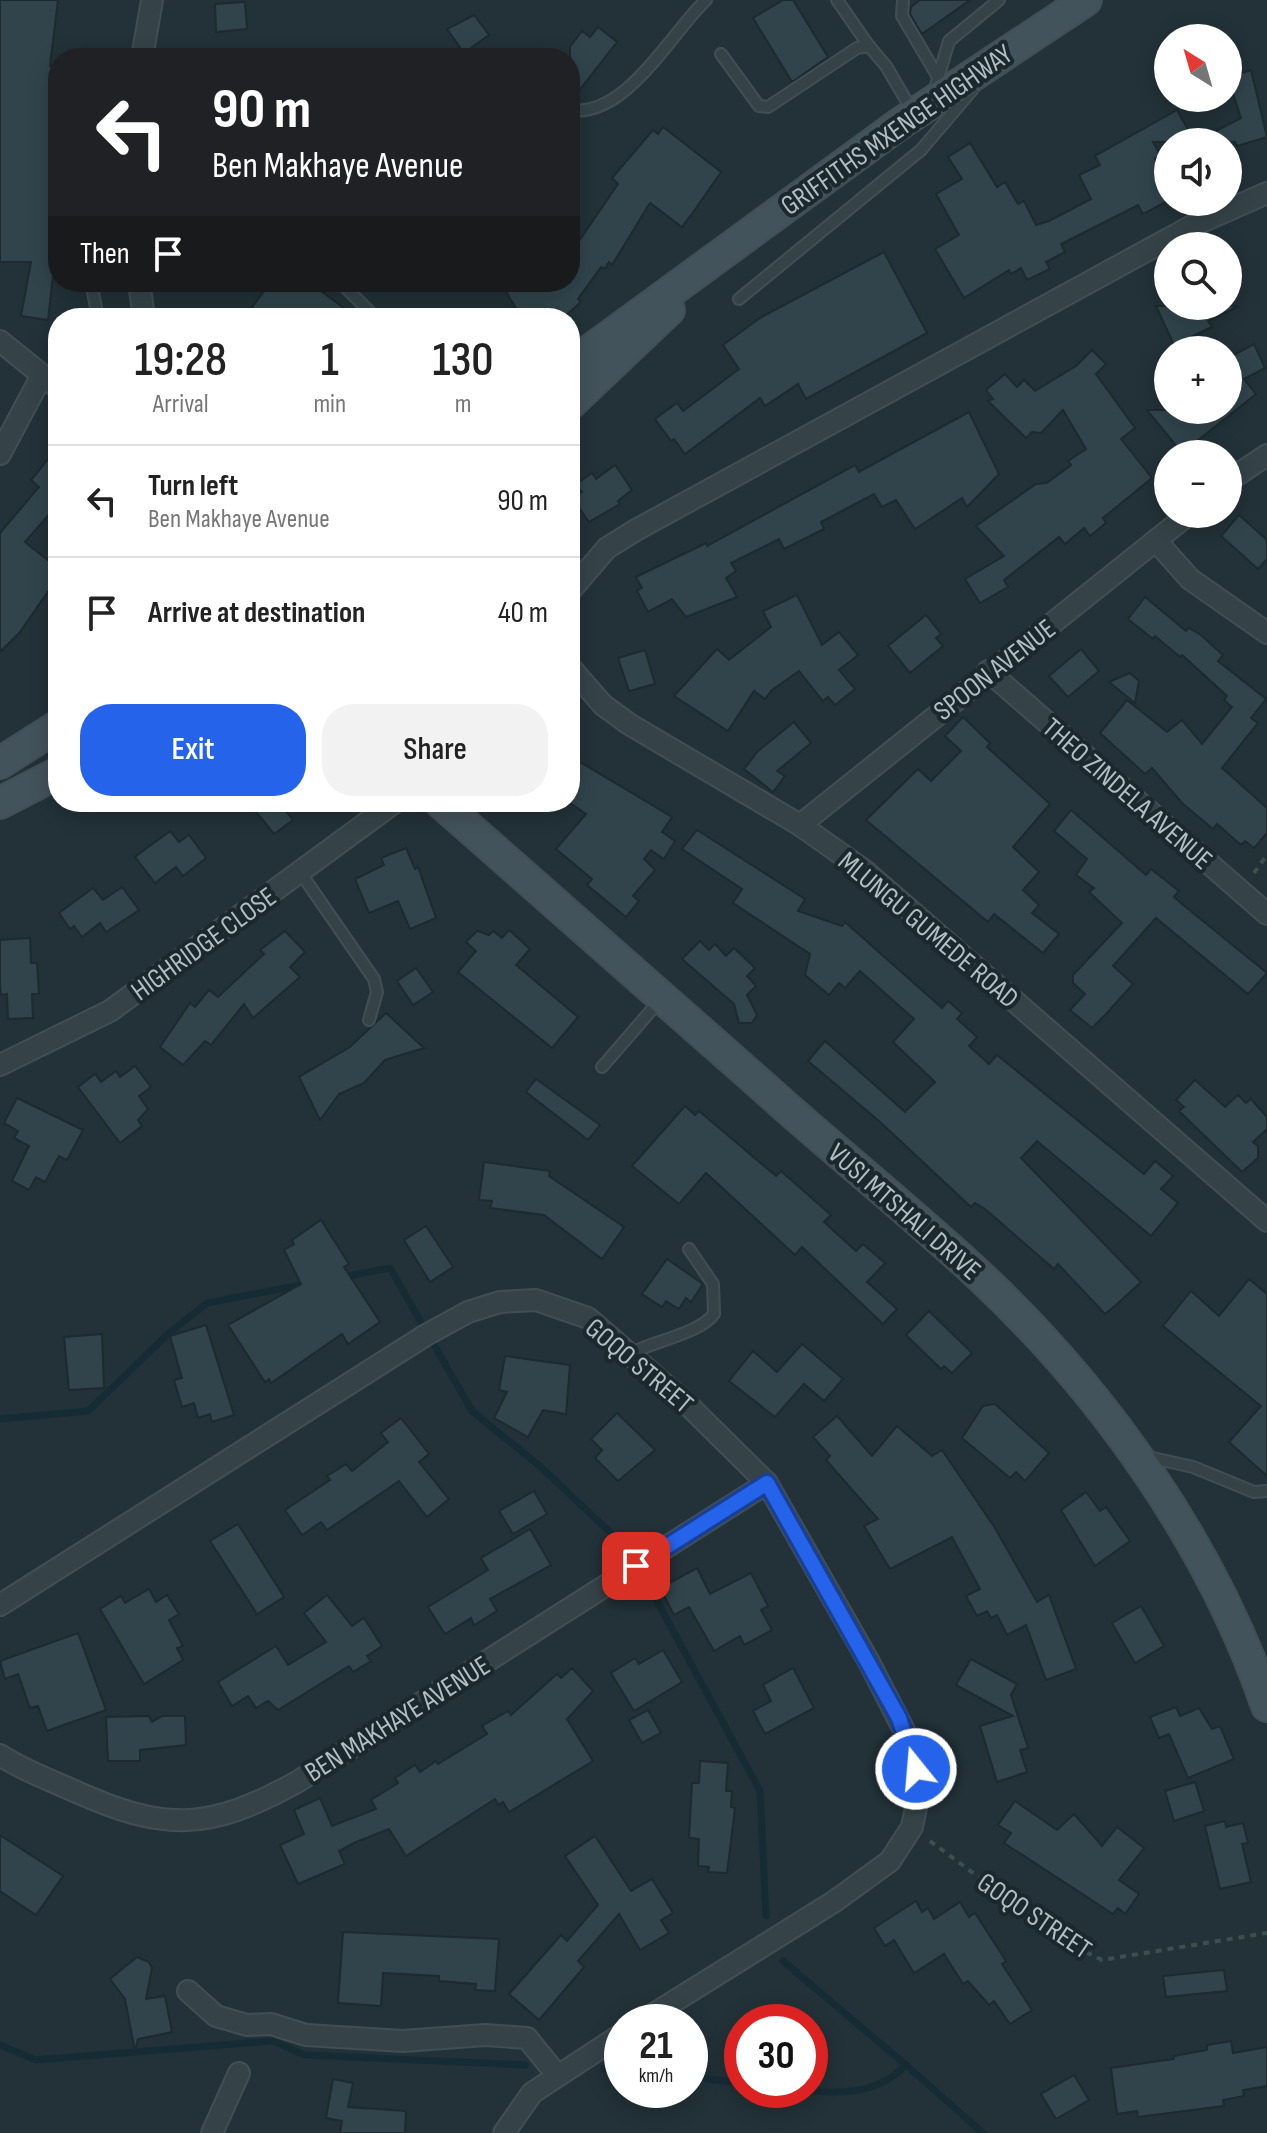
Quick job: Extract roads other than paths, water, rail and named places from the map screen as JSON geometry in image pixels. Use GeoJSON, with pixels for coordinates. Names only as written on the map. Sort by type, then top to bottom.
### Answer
{"type":"FeatureCollection","features":[{"type":"Feature","properties":{"kind":"street"},"geometry":{"type":"LineString","coordinates":[[144,48],[152,0]]}},
{"type":"Feature","properties":{"kind":"street","name":"GRIFFITHS MXENGE HIGHWAY"},"geometry":{"type":"LineString","coordinates":[[580,358],[927,98],[1086,0]]}},
{"type":"Feature","properties":{"kind":"street"},"geometry":{"type":"LineString","coordinates":[[580,579],[607,548],[636,530],[1190,227],[1267,193]]}},
{"type":"Feature","properties":{"kind":"street","name":"GRIFFITHS MXENGE HIGHWAY"},"geometry":{"type":"LineString","coordinates":[[580,395],[664,316],[710,263]]}},
{"type":"Feature","properties":{"kind":"street"},"geometry":{"type":"LineString","coordinates":[[0,341],[48,381]]}},
{"type":"Feature","properties":{"kind":"street"},"geometry":{"type":"LineString","coordinates":[[0,454],[48,383]]}},
{"type":"Feature","properties":{"kind":"street"},"geometry":{"type":"LineString","coordinates":[[1242,472],[1267,455]]}},
{"type":"Feature","properties":{"kind":"street","name":"SPOON AVENUE"},"geometry":{"type":"LineString","coordinates":[[800,825],[988,671],[1173,528]]}},
{"type":"Feature","properties":{"kind":"street"},"geometry":{"type":"LineString","coordinates":[[1157,542],[1190,579],[1267,633]]}},
{"type":"Feature","properties":{"kind":"street","name":"THEO ZINDELA AVENUE"},"geometry":{"type":"LineString","coordinates":[[988,671],[1267,914]]}},
{"type":"Feature","properties":{"kind":"street","name":"MLUNGU GUMEDE ROAD"},"geometry":{"type":"LineString","coordinates":[[580,680],[593,696],[629,724],[800,825],[865,871],[1267,1221]]}},
{"type":"Feature","properties":{"kind":"street"},"geometry":{"type":"LineString","coordinates":[[0,763],[48,732]]}},
{"type":"Feature","properties":{"kind":"street"},"geometry":{"type":"LineString","coordinates":[[0,803],[48,778]]}},
{"type":"Feature","properties":{"kind":"street","name":"HIGHRIDGE CLOSE"},"geometry":{"type":"LineString","coordinates":[[0,1065],[110,1011],[381,812]]}},
{"type":"Feature","properties":{"kind":"street","name":"VUSI MTSHALI DRIVE"},"geometry":{"type":"LineString","coordinates":[[451,812],[984,1280],[1069,1370],[1134,1454],[1188,1538],[1231,1619],[1267,1706]]}},
{"type":"Feature","properties":{"kind":"street","name":"GOQO STREET"},"geometry":{"type":"LineString","coordinates":[[0,1605],[426,1335],[468,1312],[500,1302],[536,1300],[562,1306],[588,1318],[720,1435],[767,1483],[869,1662],[910,1742],[918,1798],[912,1827],[890,1861],[865,1881],[670,2004]]}},
{"type":"Feature","properties":{"kind":"street","name":"BEN MAKHAYE AVENUE"},"geometry":{"type":"LineString","coordinates":[[0,1755],[139,1817],[175,1822],[230,1813],[297,1782],[767,1483]]}},
{"type":"Feature","properties":{"kind":"street"},"geometry":{"type":"LineString","coordinates":[[188,1991],[216,2016],[247,2025],[271,2024],[306,2035],[403,2041],[485,2035],[527,2038],[557,2075]]}},
{"type":"Feature","properties":{"kind":"street"},"geometry":{"type":"LineString","coordinates":[[504,2133],[532,2093],[604,2045]]}},
{"type":"Feature","properties":{"kind":"street"},"geometry":{"type":"LineString","coordinates":[[212,2133],[239,2073]]}},
{"type":"Feature","properties":{"kind":"lane"},"geometry":{"type":"LineString","coordinates":[[580,110],[591,110],[631,86],[706,0]]}},
{"type":"Feature","properties":{"kind":"lane"},"geometry":{"type":"LineString","coordinates":[[837,0],[886,66],[927,98]]}},
{"type":"Feature","properties":{"kind":"lane"},"geometry":{"type":"LineString","coordinates":[[903,0],[902,16],[927,98]]}},
{"type":"Feature","properties":{"kind":"lane"},"geometry":{"type":"LineString","coordinates":[[927,98],[949,41],[999,0]]}},
{"type":"Feature","properties":{"kind":"lane"},"geometry":{"type":"LineString","coordinates":[[721,54],[747,93],[759,106],[768,107],[857,48],[869,46]]}},
{"type":"Feature","properties":{"kind":"lane"},"geometry":{"type":"LineString","coordinates":[[739,299],[921,150],[949,120],[998,56]]}},
{"type":"Feature","properties":{"kind":"lane"},"geometry":{"type":"LineString","coordinates":[[350,292],[366,308]]}},
{"type":"Feature","properties":{"kind":"lane"},"geometry":{"type":"LineString","coordinates":[[300,872],[368,967],[377,992],[369,1020]]}},
{"type":"Feature","properties":{"kind":"lane"},"geometry":{"type":"LineString","coordinates":[[602,1067],[662,997]]}},
{"type":"Feature","properties":{"kind":"lane"},"geometry":{"type":"LineString","coordinates":[[629,1354],[698,1327],[714,1314],[717,1302],[713,1284],[689,1249]]}},
{"type":"Feature","properties":{"kind":"lane"},"geometry":{"type":"LineString","coordinates":[[1134,1454],[1193,1467],[1254,1492],[1267,1491]]}},
{"type":"Feature","properties":{"kind":"waterway"},"geometry":{"type":"LineString","coordinates":[[342,1277],[390,1268],[472,1411],[542,1468],[615,1537]]}},
{"type":"Feature","properties":{"kind":"waterway"},"geometry":{"type":"LineString","coordinates":[[0,1419],[88,1411],[169,1333],[207,1303],[306,1284]]}},
{"type":"Feature","properties":{"kind":"waterway"},"geometry":{"type":"LineString","coordinates":[[645,1579],[760,1791],[766,1916]]}},
{"type":"Feature","properties":{"kind":"waterway"},"geometry":{"type":"LineString","coordinates":[[783,1961],[906,2065]]}},
{"type":"Feature","properties":{"kind":"waterway"},"geometry":{"type":"LineString","coordinates":[[0,2045],[36,2060],[273,2041],[305,2055],[525,2065]]}},
{"type":"Feature","properties":{"kind":"waterway"},"geometry":{"type":"LineString","coordinates":[[828,2092],[869,2088],[882,2083],[906,2065],[983,2133]]}},
{"type":"Feature","properties":{"kind":"waterway"},"geometry":{"type":"LineString","coordinates":[[708,2079],[724,2081]]}}]}
